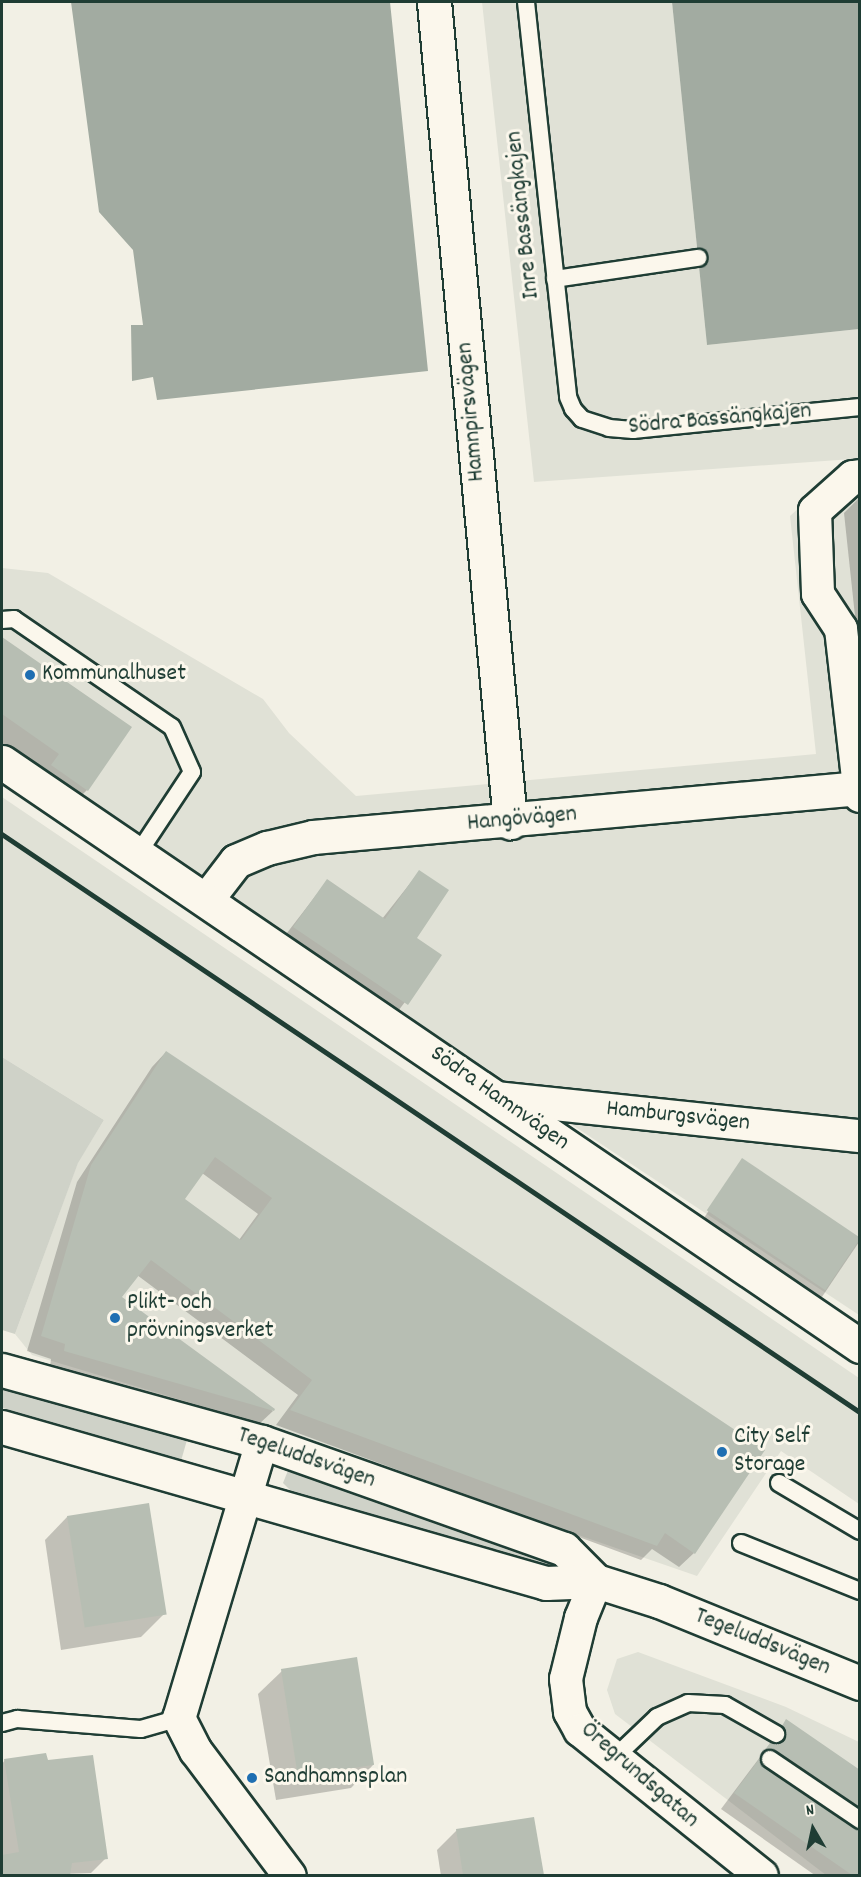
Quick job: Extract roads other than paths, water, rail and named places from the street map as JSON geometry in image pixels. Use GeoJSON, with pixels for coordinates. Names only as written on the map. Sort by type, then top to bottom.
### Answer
{"type":"FeatureCollection","features":[{"type":"Feature","properties":{"kind":"main road","name":"Hamnpirsvägen"},"geometry":{"type":"LineString","coordinates":[[434,2],[510,822]]}},
{"type":"Feature","properties":{"kind":"main road","name":"Södra Hamnvägen"},"geometry":{"type":"LineString","coordinates":[[2,762],[860,1346]]}},
{"type":"Feature","properties":{"kind":"main road","name":"Hangövägen"},"geometry":{"type":"LineString","coordinates":[[206,900],[236,861],[267,848],[314,837],[510,822],[859,788]]}},
{"type":"Feature","properties":{"kind":"main road","name":"Tegeluddsvägen"},"geometry":{"type":"LineString","coordinates":[[2,1370],[262,1443],[564,1549],[596,1581]]}},
{"type":"Feature","properties":{"kind":"main road","name":"Tegeluddsvägen"},"geometry":{"type":"LineString","coordinates":[[2,1427],[546,1583],[596,1581],[658,1601],[860,1683]]}},
{"type":"Feature","properties":{"kind":"street"},"geometry":{"type":"LineString","coordinates":[[856,476],[815,510],[818,594],[842,629],[860,796]]}},
{"type":"Feature","properties":{"kind":"street","name":"Hamburgsvägen"},"geometry":{"type":"LineString","coordinates":[[497,1098],[860,1136]]}},
{"type":"Feature","properties":{"kind":"street"},"geometry":{"type":"LineString","coordinates":[[262,1443],[179,1718],[196,1751],[290,1875]]}},
{"type":"Feature","properties":{"kind":"street","name":"Öregrundsgatan"},"geometry":{"type":"LineString","coordinates":[[596,1581],[575,1637],[565,1696],[580,1730],[612,1760],[762,1875]]}},
{"type":"Feature","properties":{"kind":"lane","name":"Inre Bassängkajen"},"geometry":{"type":"LineString","coordinates":[[526,2],[568,398],[582,419]]}},
{"type":"Feature","properties":{"kind":"lane"},"geometry":{"type":"LineString","coordinates":[[555,279],[699,258]]}},
{"type":"Feature","properties":{"kind":"lane","name":"Södra Bassängkajen"},"geometry":{"type":"LineString","coordinates":[[582,419],[609,428],[633,430],[860,407]]}},
{"type":"Feature","properties":{"kind":"lane"},"geometry":{"type":"LineString","coordinates":[[2,620],[14,619],[172,727],[192,772],[137,855]]}},
{"type":"Feature","properties":{"kind":"lane"},"geometry":{"type":"LineString","coordinates":[[779,1483],[860,1531]]}},
{"type":"Feature","properties":{"kind":"lane"},"geometry":{"type":"LineString","coordinates":[[741,1543],[860,1591]]}},
{"type":"Feature","properties":{"kind":"lane"},"geometry":{"type":"LineString","coordinates":[[612,1760],[657,1717],[688,1703],[725,1705],[776,1734]]}},
{"type":"Feature","properties":{"kind":"lane"},"geometry":{"type":"LineString","coordinates":[[2,1723],[17,1719],[141,1729],[179,1718]]}},
{"type":"Feature","properties":{"kind":"lane"},"geometry":{"type":"LineString","coordinates":[[770,1759],[860,1820]]}},
{"type":"Feature","properties":{"kind":"railway"},"geometry":{"type":"LineString","coordinates":[[2,834],[860,1412]]}},
{"type":"Feature","properties":{"kind":"place","name":"Kommunalhuset"},"geometry":{"type":"Point","coordinates":[30,675]}},
{"type":"Feature","properties":{"kind":"place","name":"Plikt- och prövningsverket"},"geometry":{"type":"Point","coordinates":[115,1318]}},
{"type":"Feature","properties":{"kind":"place","name":"City Self Storage"},"geometry":{"type":"Point","coordinates":[722,1452]}},
{"type":"Feature","properties":{"kind":"place","name":"Sandhamnsplan"},"geometry":{"type":"Point","coordinates":[252,1778]}}]}
